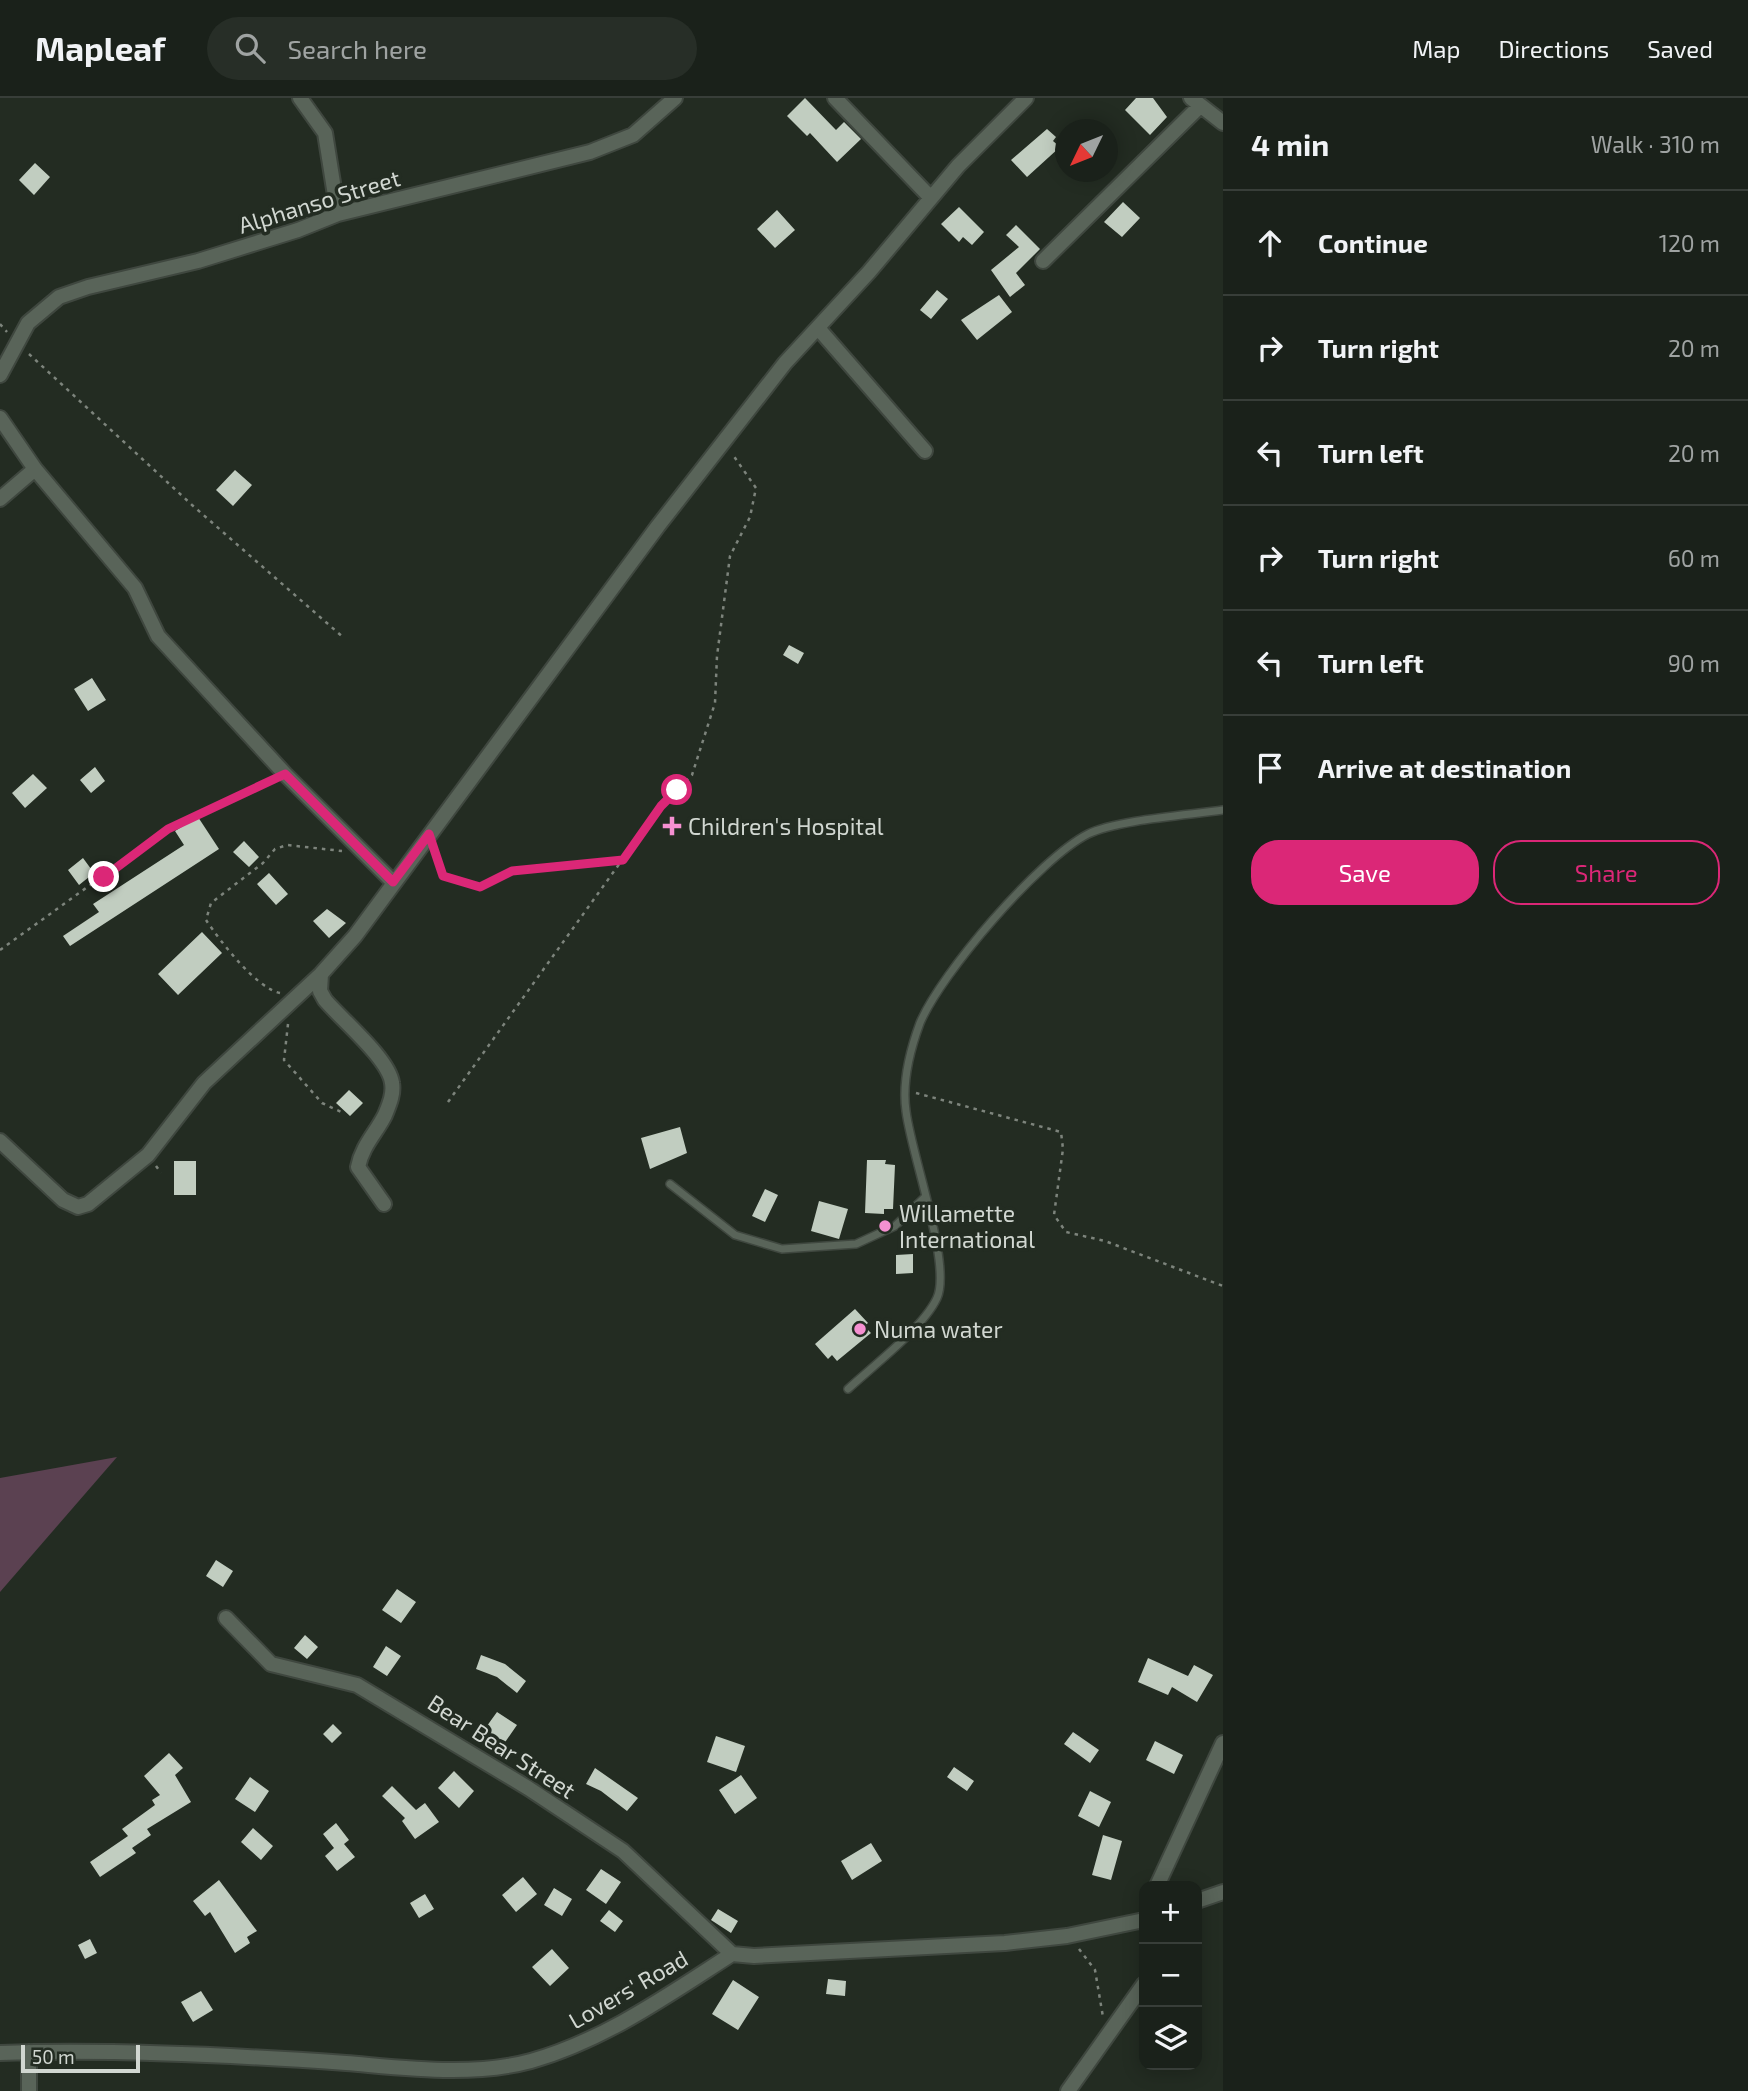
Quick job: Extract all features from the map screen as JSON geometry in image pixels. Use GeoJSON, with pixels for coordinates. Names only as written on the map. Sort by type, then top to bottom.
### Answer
{"type":"FeatureCollection","features":[{"type":"Feature","properties":{"kind":"street"},"geometry":{"type":"LineString","coordinates":[[300,98],[325,133],[338,214]]}},
{"type":"Feature","properties":{"kind":"street","name":"Alphanso Street"},"geometry":{"type":"LineString","coordinates":[[0,374],[16,342],[41,309],[60,297],[88,287],[198,261],[298,230],[338,214],[613,144],[632,135],[674,98]]}},
{"type":"Feature","properties":{"kind":"street"},"geometry":{"type":"LineString","coordinates":[[835,98],[930,197]]}},
{"type":"Feature","properties":{"kind":"street"},"geometry":{"type":"LineString","coordinates":[[0,1141],[63,1200],[78,1207],[88,1204],[148,1155],[204,1083],[321,974],[355,936],[723,440],[785,363],[869,272],[930,197],[1026,98]]}},
{"type":"Feature","properties":{"kind":"street"},"geometry":{"type":"LineString","coordinates":[[1043,261],[1196,102],[1223,123]]}},
{"type":"Feature","properties":{"kind":"street"},"geometry":{"type":"LineString","coordinates":[[818,328],[925,451]]}},
{"type":"Feature","properties":{"kind":"street"},"geometry":{"type":"LineString","coordinates":[[0,418],[35,469],[135,588],[158,636],[285,774],[393,882]]}},
{"type":"Feature","properties":{"kind":"street"},"geometry":{"type":"LineString","coordinates":[[0,499],[35,469]]}},
{"type":"Feature","properties":{"kind":"street"},"geometry":{"type":"LineString","coordinates":[[321,974],[320,991],[325,1000],[384,1064],[391,1079],[391,1098],[384,1117],[361,1153],[358,1167],[384,1204]]}},
{"type":"Feature","properties":{"kind":"street","name":"Bear Bear Street"},"geometry":{"type":"LineString","coordinates":[[226,1618],[271,1664],[357,1685],[528,1788],[623,1851],[732,1954]]}},
{"type":"Feature","properties":{"kind":"street"},"geometry":{"type":"LineString","coordinates":[[1159,1881],[1223,1743]]}},
{"type":"Feature","properties":{"kind":"street"},"geometry":{"type":"LineString","coordinates":[[1202,1900],[1223,1892]]}},
{"type":"Feature","properties":{"kind":"street"},"geometry":{"type":"LineString","coordinates":[[732,1954],[754,1956],[1005,1943],[1068,1936],[1139,1919]]}},
{"type":"Feature","properties":{"kind":"street","name":"Lovers' Road"},"geometry":{"type":"LineString","coordinates":[[0,2053],[331,2063],[399,2069],[489,2068],[529,2062],[602,2035],[732,1954]]}},
{"type":"Feature","properties":{"kind":"street"},"geometry":{"type":"LineString","coordinates":[[1068,2091],[1139,1992]]}},
{"type":"Feature","properties":{"kind":"street"},"geometry":{"type":"LineString","coordinates":[[29,2052],[29,2091]]}},
{"type":"Feature","properties":{"kind":"lane"},"geometry":{"type":"LineString","coordinates":[[848,1389],[908,1334],[937,1297],[942,1269],[905,1109],[908,1065],[921,1020],[957,967],[1036,872],[1090,833],[1142,821],[1223,810]]}},
{"type":"Feature","properties":{"kind":"lane"},"geometry":{"type":"LineString","coordinates":[[670,1184],[735,1235],[782,1249],[856,1244],[895,1226],[924,1198]]}},
{"type":"Feature","properties":{"kind":"path"},"geometry":{"type":"LineString","coordinates":[[0,324],[16,342],[192,505],[344,638]]}},
{"type":"Feature","properties":{"kind":"path"},"geometry":{"type":"LineString","coordinates":[[448,1102],[661,806],[692,775],[715,703],[717,656],[730,556],[750,517],[756,488],[723,440]]}},
{"type":"Feature","properties":{"kind":"path"},"geometry":{"type":"LineString","coordinates":[[0,950],[168,829],[285,774]]}},
{"type":"Feature","properties":{"kind":"path"},"geometry":{"type":"LineString","coordinates":[[429,834],[443,876],[480,887],[512,871],[623,860]]}},
{"type":"Feature","properties":{"kind":"path"},"geometry":{"type":"LineString","coordinates":[[341,1112],[322,1103],[284,1060],[292,1002],[272,992],[249,972],[206,920],[211,903],[263,863],[275,849],[288,845],[363,854]]}},
{"type":"Feature","properties":{"kind":"path"},"geometry":{"type":"LineString","coordinates":[[906,1091],[1061,1132],[1063,1149],[1054,1214],[1066,1232],[1105,1241],[1223,1286]]}},
{"type":"Feature","properties":{"kind":"path"},"geometry":{"type":"LineString","coordinates":[[1068,1936],[1095,1969],[1102,2001],[1104,2044]]}},
{"type":"Feature","properties":{"kind":"shaded area"},"geometry":{"type":"Polygon","coordinates":[[[117,1457],[0,1592],[0,1478],[117,1457]]]}},
{"type":"Feature","properties":{"kind":"building"},"geometry":{"type":"Polygon","coordinates":[[[805,98],[836,130],[844,122],[861,139],[837,162],[810,133],[807,136],[787,116],[805,98]]]}},
{"type":"Feature","properties":{"kind":"building"},"geometry":{"type":"Polygon","coordinates":[[[1136,98],[1153,98],[1167,117],[1150,135],[1125,110],[1136,98]]]}},
{"type":"Feature","properties":{"kind":"building"},"geometry":{"type":"Polygon","coordinates":[[[1047,129],[1055,136],[1055,152],[1027,177],[1011,160],[1047,129]]]}},
{"type":"Feature","properties":{"kind":"building"},"geometry":{"type":"Polygon","coordinates":[[[35,163],[50,177],[34,195],[19,180],[35,163]]]}},
{"type":"Feature","properties":{"kind":"building"},"geometry":{"type":"Polygon","coordinates":[[[1123,202],[1140,218],[1122,237],[1104,222],[1123,202]]]}},
{"type":"Feature","properties":{"kind":"building"},"geometry":{"type":"Polygon","coordinates":[[[959,207],[984,232],[972,245],[963,237],[959,242],[941,224],[959,207]]]}},
{"type":"Feature","properties":{"kind":"building"},"geometry":{"type":"Polygon","coordinates":[[[777,210],[795,230],[775,248],[757,229],[777,210]]]}},
{"type":"Feature","properties":{"kind":"building"},"geometry":{"type":"Polygon","coordinates":[[[1016,225],[1040,249],[1016,273],[1025,285],[1010,297],[991,270],[1019,247],[1006,235],[1016,225]]]}},
{"type":"Feature","properties":{"kind":"building"},"geometry":{"type":"Polygon","coordinates":[[[937,290],[948,299],[931,319],[920,310],[937,290]]]}},
{"type":"Feature","properties":{"kind":"building"},"geometry":{"type":"Polygon","coordinates":[[[999,295],[1012,312],[977,340],[961,320],[999,295]]]}},
{"type":"Feature","properties":{"kind":"building"},"geometry":{"type":"Polygon","coordinates":[[[235,470],[252,485],[233,506],[216,490],[235,470]]]}},
{"type":"Feature","properties":{"kind":"building"},"geometry":{"type":"Polygon","coordinates":[[[789,645],[804,653],[798,664],[783,655],[789,645]]]}},
{"type":"Feature","properties":{"kind":"building"},"geometry":{"type":"Polygon","coordinates":[[[92,678],[106,700],[88,711],[74,689],[92,678]]]}},
{"type":"Feature","properties":{"kind":"building"},"geometry":{"type":"Polygon","coordinates":[[[95,767],[105,781],[91,793],[80,780],[95,767]]]}},
{"type":"Feature","properties":{"kind":"building"},"geometry":{"type":"Polygon","coordinates":[[[33,774],[47,788],[25,808],[12,793],[33,774]]]}},
{"type":"Feature","properties":{"kind":"building"},"geometry":{"type":"Polygon","coordinates":[[[198,817],[219,849],[70,946],[63,936],[99,912],[93,904],[184,845],[175,831],[198,817]]]}},
{"type":"Feature","properties":{"kind":"building"},"geometry":{"type":"Polygon","coordinates":[[[244,841],[259,857],[249,867],[233,852],[244,841]]]}},
{"type":"Feature","properties":{"kind":"building"},"geometry":{"type":"Polygon","coordinates":[[[83,858],[94,873],[79,885],[68,870],[83,858]]]}},
{"type":"Feature","properties":{"kind":"building"},"geometry":{"type":"Polygon","coordinates":[[[269,873],[288,894],[276,905],[257,884],[269,873]]]}},
{"type":"Feature","properties":{"kind":"building"},"geometry":{"type":"Polygon","coordinates":[[[327,909],[346,923],[329,938],[313,921],[327,909]]]}},
{"type":"Feature","properties":{"kind":"building"},"geometry":{"type":"Polygon","coordinates":[[[202,932],[222,953],[178,995],[158,974],[202,932]]]}},
{"type":"Feature","properties":{"kind":"building"},"geometry":{"type":"Polygon","coordinates":[[[349,1090],[363,1103],[350,1116],[336,1103],[349,1090]]]}},
{"type":"Feature","properties":{"kind":"building"},"geometry":{"type":"Polygon","coordinates":[[[680,1127],[687,1153],[650,1169],[641,1138],[680,1127]]]}},
{"type":"Feature","properties":{"kind":"building"},"geometry":{"type":"Polygon","coordinates":[[[867,1160],[886,1160],[885,1164],[895,1165],[893,1209],[884,1209],[884,1214],[865,1213],[867,1160]]]}},
{"type":"Feature","properties":{"kind":"building"},"geometry":{"type":"Polygon","coordinates":[[[174,1161],[196,1161],[196,1195],[174,1195],[174,1161]]]}},
{"type":"Feature","properties":{"kind":"building"},"geometry":{"type":"Polygon","coordinates":[[[765,1189],[778,1195],[765,1222],[752,1216],[765,1189]]]}},
{"type":"Feature","properties":{"kind":"building"},"geometry":{"type":"Polygon","coordinates":[[[819,1201],[848,1209],[839,1239],[811,1231],[819,1201]]]}},
{"type":"Feature","properties":{"kind":"building"},"geometry":{"type":"Polygon","coordinates":[[[913,1254],[913,1273],[896,1274],[896,1255],[913,1254]]]}},
{"type":"Feature","properties":{"kind":"building"},"geometry":{"type":"Polygon","coordinates":[[[855,1309],[868,1323],[864,1326],[871,1333],[837,1361],[832,1355],[828,1359],[815,1344],[855,1309]]]}},
{"type":"Feature","properties":{"kind":"building"},"geometry":{"type":"Polygon","coordinates":[[[216,1560],[233,1571],[223,1587],[206,1576],[216,1560]]]}},
{"type":"Feature","properties":{"kind":"building"},"geometry":{"type":"Polygon","coordinates":[[[397,1589],[416,1602],[401,1623],[382,1610],[397,1589]]]}},
{"type":"Feature","properties":{"kind":"building"},"geometry":{"type":"Polygon","coordinates":[[[305,1635],[318,1647],[307,1659],[294,1648],[305,1635]]]}},
{"type":"Feature","properties":{"kind":"building"},"geometry":{"type":"Polygon","coordinates":[[[386,1646],[401,1656],[387,1676],[373,1667],[386,1646]]]}},
{"type":"Feature","properties":{"kind":"building"},"geometry":{"type":"Polygon","coordinates":[[[481,1655],[505,1664],[526,1681],[517,1693],[497,1677],[476,1669],[481,1655]]]}},
{"type":"Feature","properties":{"kind":"building"},"geometry":{"type":"Polygon","coordinates":[[[1148,1658],[1188,1676],[1194,1665],[1213,1675],[1197,1702],[1172,1687],[1168,1695],[1138,1682],[1148,1658]]]}},
{"type":"Feature","properties":{"kind":"building"},"geometry":{"type":"Polygon","coordinates":[[[497,1712],[517,1725],[499,1751],[479,1737],[497,1712]]]}},
{"type":"Feature","properties":{"kind":"building"},"geometry":{"type":"Polygon","coordinates":[[[333,1724],[342,1733],[332,1743],[323,1734],[333,1724]]]}},
{"type":"Feature","properties":{"kind":"building"},"geometry":{"type":"Polygon","coordinates":[[[1073,1732],[1099,1750],[1090,1763],[1064,1744],[1073,1732]]]}},
{"type":"Feature","properties":{"kind":"building"},"geometry":{"type":"Polygon","coordinates":[[[716,1736],[745,1746],[736,1772],[707,1762],[716,1736]]]}},
{"type":"Feature","properties":{"kind":"building"},"geometry":{"type":"Polygon","coordinates":[[[1155,1741],[1183,1755],[1174,1774],[1146,1760],[1155,1741]]]}},
{"type":"Feature","properties":{"kind":"building"},"geometry":{"type":"Polygon","coordinates":[[[169,1753],[183,1768],[175,1775],[191,1802],[147,1829],[151,1835],[132,1848],[136,1853],[100,1877],[90,1862],[128,1836],[122,1829],[155,1805],[152,1800],[160,1795],[144,1776],[169,1753]]]}},
{"type":"Feature","properties":{"kind":"building"},"geometry":{"type":"Polygon","coordinates":[[[954,1767],[974,1781],[967,1791],[947,1777],[954,1767]]]}},
{"type":"Feature","properties":{"kind":"building"},"geometry":{"type":"Polygon","coordinates":[[[595,1768],[638,1798],[627,1811],[601,1791],[586,1784],[595,1768]]]}},
{"type":"Feature","properties":{"kind":"building"},"geometry":{"type":"Polygon","coordinates":[[[454,1771],[474,1791],[459,1808],[438,1788],[454,1771]]]}},
{"type":"Feature","properties":{"kind":"building"},"geometry":{"type":"Polygon","coordinates":[[[741,1775],[757,1798],[735,1814],[719,1790],[741,1775]]]}},
{"type":"Feature","properties":{"kind":"building"},"geometry":{"type":"Polygon","coordinates":[[[250,1777],[269,1791],[255,1812],[235,1799],[250,1777]]]}},
{"type":"Feature","properties":{"kind":"building"},"geometry":{"type":"Polygon","coordinates":[[[392,1786],[416,1810],[425,1803],[439,1822],[415,1839],[402,1821],[405,1818],[382,1796],[392,1786]]]}},
{"type":"Feature","properties":{"kind":"building"},"geometry":{"type":"Polygon","coordinates":[[[1090,1791],[1111,1802],[1099,1827],[1078,1816],[1090,1791]]]}},
{"type":"Feature","properties":{"kind":"building"},"geometry":{"type":"Polygon","coordinates":[[[336,1823],[349,1840],[344,1844],[355,1857],[337,1871],[325,1856],[334,1848],[323,1834],[336,1823]]]}},
{"type":"Feature","properties":{"kind":"building"},"geometry":{"type":"Polygon","coordinates":[[[253,1828],[273,1846],[261,1860],[241,1842],[253,1828]]]}},
{"type":"Feature","properties":{"kind":"building"},"geometry":{"type":"Polygon","coordinates":[[[1103,1835],[1122,1841],[1111,1880],[1092,1875],[1103,1835]]]}},
{"type":"Feature","properties":{"kind":"building"},"geometry":{"type":"Polygon","coordinates":[[[871,1843],[882,1861],[852,1880],[841,1861],[871,1843]]]}},
{"type":"Feature","properties":{"kind":"building"},"geometry":{"type":"Polygon","coordinates":[[[601,1869],[621,1882],[606,1904],[586,1890],[601,1869]]]}},
{"type":"Feature","properties":{"kind":"building"},"geometry":{"type":"Polygon","coordinates":[[[523,1877],[537,1894],[516,1912],[502,1895],[523,1877]]]}},
{"type":"Feature","properties":{"kind":"building"},"geometry":{"type":"Polygon","coordinates":[[[219,1880],[257,1931],[247,1937],[250,1943],[235,1953],[210,1912],[205,1916],[193,1901],[219,1880]]]}},
{"type":"Feature","properties":{"kind":"building"},"geometry":{"type":"Polygon","coordinates":[[[554,1888],[572,1899],[562,1916],[544,1905],[554,1888]]]}},
{"type":"Feature","properties":{"kind":"building"},"geometry":{"type":"Polygon","coordinates":[[[425,1894],[434,1909],[419,1918],[410,1903],[425,1894]]]}},
{"type":"Feature","properties":{"kind":"building"},"geometry":{"type":"Polygon","coordinates":[[[718,1909],[738,1921],[731,1933],[711,1920],[718,1909]]]}},
{"type":"Feature","properties":{"kind":"building"},"geometry":{"type":"Polygon","coordinates":[[[609,1910],[623,1921],[615,1932],[600,1921],[609,1910]]]}},
{"type":"Feature","properties":{"kind":"building"},"geometry":{"type":"Polygon","coordinates":[[[90,1939],[97,1953],[85,1959],[78,1945],[90,1939]]]}},
{"type":"Feature","properties":{"kind":"building"},"geometry":{"type":"Polygon","coordinates":[[[552,1949],[569,1968],[550,1986],[532,1967],[552,1949]]]}},
{"type":"Feature","properties":{"kind":"building"},"geometry":{"type":"Polygon","coordinates":[[[828,1979],[846,1981],[845,1996],[826,1994],[828,1979]]]}},
{"type":"Feature","properties":{"kind":"building"},"geometry":{"type":"Polygon","coordinates":[[[733,1980],[759,1997],[738,2030],[712,2014],[733,1980]]]}},
{"type":"Feature","properties":{"kind":"building"},"geometry":{"type":"Polygon","coordinates":[[[201,1991],[213,2010],[193,2022],[181,2002],[201,1991]]]}},
{"type":"Feature","properties":{"kind":"place","name":"Children's Hospital"},"geometry":{"type":"Point","coordinates":[672,826]}},
{"type":"Feature","properties":{"kind":"place","name":"Willamette International"},"geometry":{"type":"Point","coordinates":[885,1226]}},
{"type":"Feature","properties":{"kind":"place","name":"Numa water"},"geometry":{"type":"Point","coordinates":[860,1329]}},
{"type":"Feature","properties":{"kind":"route"},"geometry":{"type":"LineString","coordinates":[[104,877],[168,829],[285,774],[393,882],[429,834],[443,876],[480,887],[512,871],[623,860],[661,806],[677,790]]}}]}
